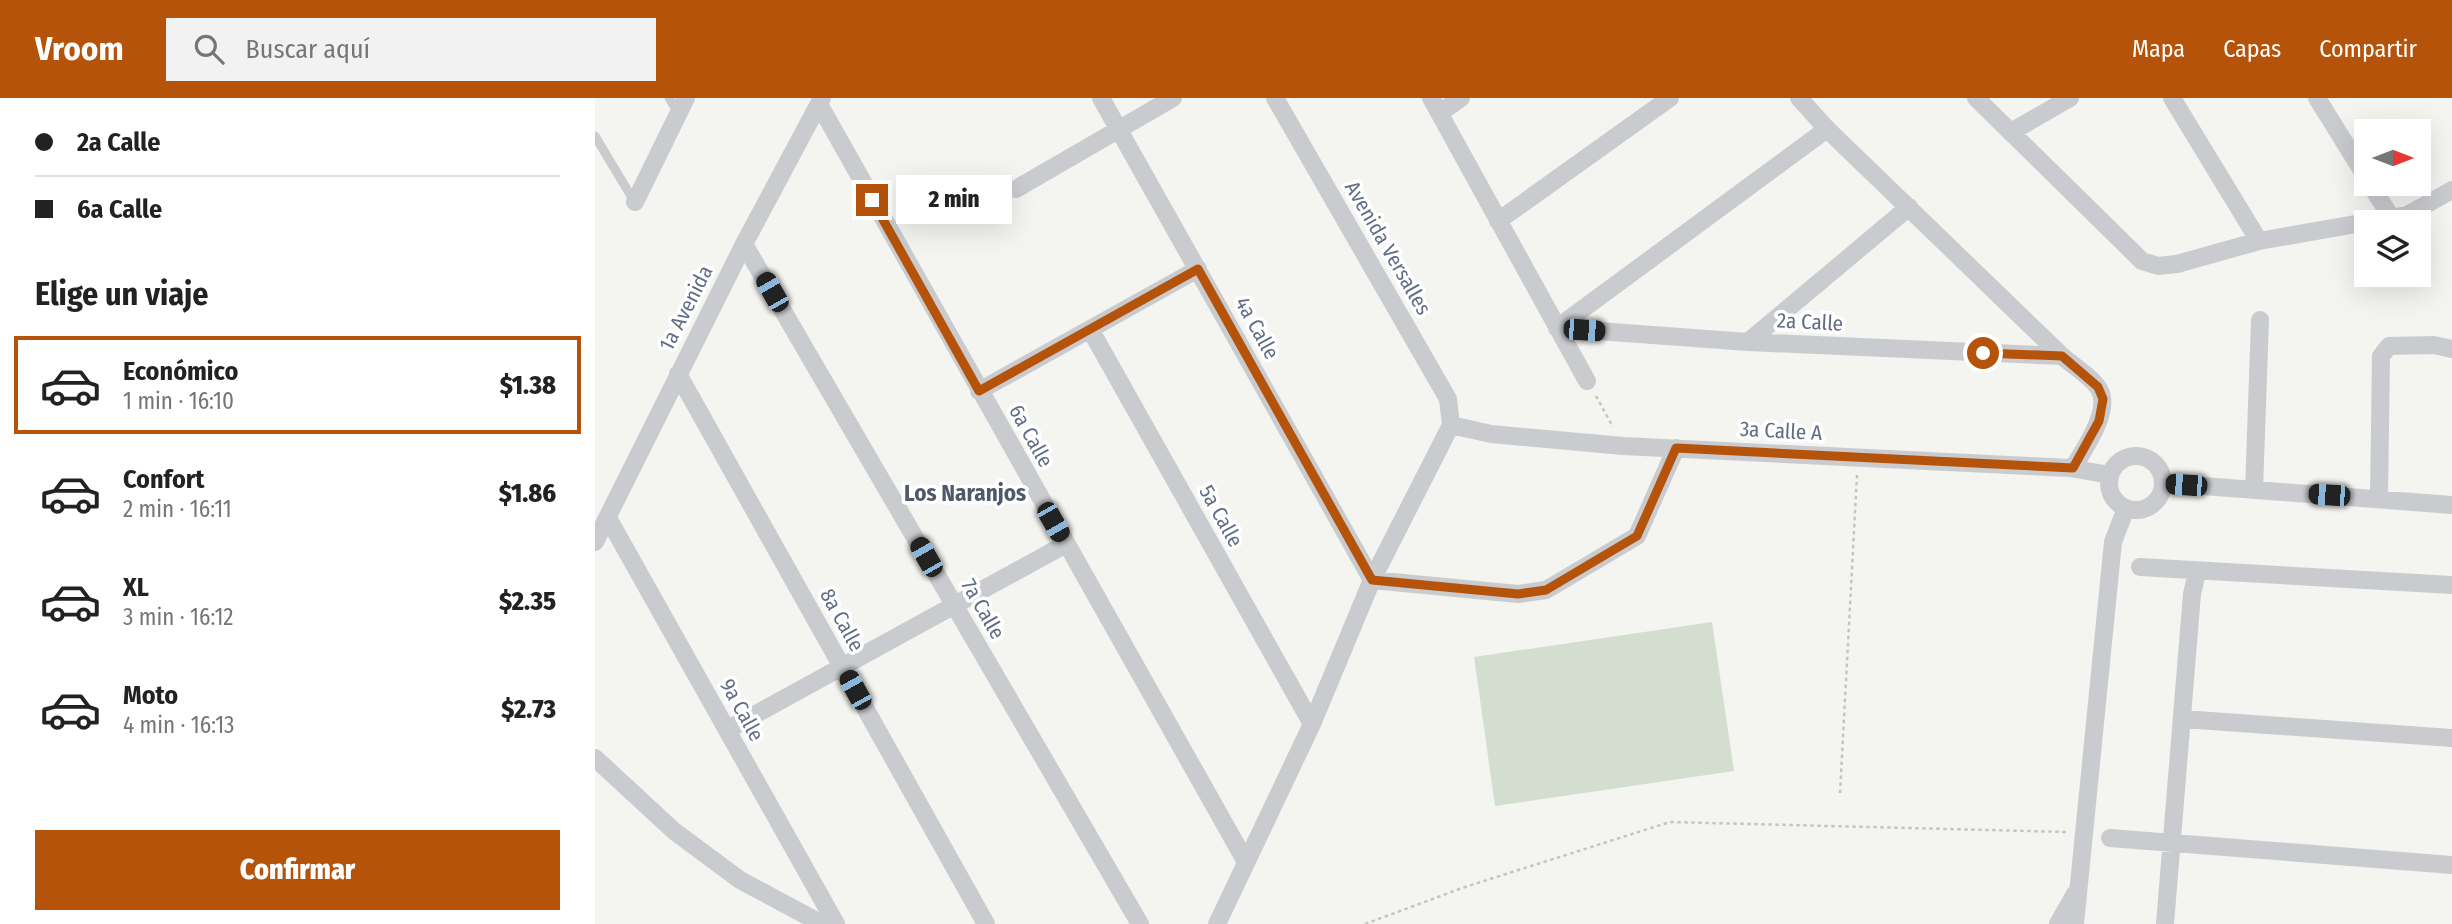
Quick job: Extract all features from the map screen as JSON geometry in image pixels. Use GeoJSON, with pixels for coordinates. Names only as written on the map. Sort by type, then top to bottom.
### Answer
{"type":"FeatureCollection","features":[{"type":"Feature","properties":{"kind":"street","name":"4a Calle"},"geometry":{"type":"LineString","coordinates":[[1101,98],[1372,580]]}},
{"type":"Feature","properties":{"kind":"street"},"geometry":{"type":"LineString","coordinates":[[1016,189],[1173,98]]}},
{"type":"Feature","properties":{"kind":"street","name":"Avenida Versalles"},"geometry":{"type":"LineString","coordinates":[[1275,98],[1448,399],[1451,425]]}},
{"type":"Feature","properties":{"kind":"street"},"geometry":{"type":"LineString","coordinates":[[1461,98],[1435,106],[1587,381]]}},
{"type":"Feature","properties":{"kind":"street"},"geometry":{"type":"LineString","coordinates":[[1498,220],[1671,98]]}},
{"type":"Feature","properties":{"kind":"street"},"geometry":{"type":"LineString","coordinates":[[1799,98],[1827,129],[2062,356],[2098,387],[2103,399],[2099,421],[2073,468]]}},
{"type":"Feature","properties":{"kind":"street"},"geometry":{"type":"LineString","coordinates":[[1976,98],[2142,261],[2158,265],[2177,264],[2259,241],[2354,224]]}},
{"type":"Feature","properties":{"kind":"street"},"geometry":{"type":"LineString","coordinates":[[2011,132],[2070,98]]}},
{"type":"Feature","properties":{"kind":"street"},"geometry":{"type":"LineString","coordinates":[[2172,98],[2259,241]]}},
{"type":"Feature","properties":{"kind":"street"},"geometry":{"type":"LineString","coordinates":[[2318,98],[2354,157]]}},
{"type":"Feature","properties":{"kind":"street","name":"1a Avenida"},"geometry":{"type":"LineString","coordinates":[[595,542],[744,244],[820,101]]}},
{"type":"Feature","properties":{"kind":"street","name":"6a Calle"},"geometry":{"type":"LineString","coordinates":[[820,101],[979,391],[1246,862]]}},
{"type":"Feature","properties":{"kind":"street"},"geometry":{"type":"LineString","coordinates":[[635,202],[678,103]]}},
{"type":"Feature","properties":{"kind":"street"},"geometry":{"type":"LineString","coordinates":[[1557,328],[1827,129]]}},
{"type":"Feature","properties":{"kind":"street"},"geometry":{"type":"LineString","coordinates":[[2416,210],[2452,190]]}},
{"type":"Feature","properties":{"kind":"street"},"geometry":{"type":"LineString","coordinates":[[1748,342],[1909,207]]}},
{"type":"Feature","properties":{"kind":"street","name":"7a Calle"},"geometry":{"type":"LineString","coordinates":[[744,244],[1140,924]]}},
{"type":"Feature","properties":{"kind":"street"},"geometry":{"type":"LineString","coordinates":[[979,391],[1198,269]]}},
{"type":"Feature","properties":{"kind":"street"},"geometry":{"type":"LineString","coordinates":[[2254,490],[2260,320]]}},
{"type":"Feature","properties":{"kind":"street","name":"2a Calle"},"geometry":{"type":"LineString","coordinates":[[1557,328],[1748,342],[2062,356]]}},
{"type":"Feature","properties":{"kind":"street","name":"5a Calle"},"geometry":{"type":"LineString","coordinates":[[1090,329],[1312,724]]}},
{"type":"Feature","properties":{"kind":"street"},"geometry":{"type":"LineString","coordinates":[[2379,499],[2381,356],[2389,346],[2434,345],[2452,349]]}},
{"type":"Feature","properties":{"kind":"street","name":"8a Calle"},"geometry":{"type":"LineString","coordinates":[[678,374],[986,924]]}},
{"type":"Feature","properties":{"kind":"street"},"geometry":{"type":"LineString","coordinates":[[1217,924],[1312,724],[1372,580],[1451,425]]}},
{"type":"Feature","properties":{"kind":"street","name":"3a Calle A"},"geometry":{"type":"LineString","coordinates":[[1451,425],[1492,434],[1623,446],[2073,468],[2110,475]]}},
{"type":"Feature","properties":{"kind":"street"},"geometry":{"type":"LineString","coordinates":[[1372,580],[1518,594],[1546,590],[1637,536],[1676,448]]}},
{"type":"Feature","properties":{"kind":"street"},"geometry":{"type":"LineString","coordinates":[[2141,456],[2158,465],[2164,483],[2161,495],[2149,508],[2137,510],[2117,503],[2111,495],[2110,475],[2123,459],[2141,456]]}},
{"type":"Feature","properties":{"kind":"street"},"geometry":{"type":"LineString","coordinates":[[2164,483],[2452,505]]}},
{"type":"Feature","properties":{"kind":"street"},"geometry":{"type":"LineString","coordinates":[[2075,924],[2113,542],[2126,508]]}},
{"type":"Feature","properties":{"kind":"street","name":"9a Calle"},"geometry":{"type":"LineString","coordinates":[[608,518],[836,924]]}},
{"type":"Feature","properties":{"kind":"street"},"geometry":{"type":"LineString","coordinates":[[727,730],[1066,544]]}},
{"type":"Feature","properties":{"kind":"street"},"geometry":{"type":"LineString","coordinates":[[2140,567],[2452,585]]}},
{"type":"Feature","properties":{"kind":"street"},"geometry":{"type":"LineString","coordinates":[[2165,924],[2192,594],[2197,572]]}},
{"type":"Feature","properties":{"kind":"street"},"geometry":{"type":"LineString","coordinates":[[2183,719],[2452,738]]}},
{"type":"Feature","properties":{"kind":"street"},"geometry":{"type":"LineString","coordinates":[[595,758],[674,831],[740,880],[822,924]]}},
{"type":"Feature","properties":{"kind":"street"},"geometry":{"type":"LineString","coordinates":[[2110,838],[2452,865]]}},
{"type":"Feature","properties":{"kind":"street"},"geometry":{"type":"LineString","coordinates":[[2059,924],[2078,888]]}},
{"type":"Feature","properties":{"kind":"lane"},"geometry":{"type":"LineString","coordinates":[[595,136],[635,202]]}},
{"type":"Feature","properties":{"kind":"path"},"geometry":{"type":"LineString","coordinates":[[1587,381],[1623,446]]}},
{"type":"Feature","properties":{"kind":"path"},"geometry":{"type":"LineString","coordinates":[[1840,793],[1858,458]]}},
{"type":"Feature","properties":{"kind":"path"},"geometry":{"type":"LineString","coordinates":[[1365,924],[1465,887],[1670,822],[2084,832]]}},
{"type":"Feature","properties":{"kind":"shaded area"},"geometry":{"type":"Polygon","coordinates":[[[1712,622],[1734,771],[1495,806],[1474,657],[1712,622]]]}},
{"type":"Feature","properties":{"kind":"district","name":"Los Naranjos"},"geometry":{"type":"Point","coordinates":[965,493]}},
{"type":"Feature","properties":{"kind":"route"},"geometry":{"type":"LineString","coordinates":[[872,200],[979,391],[1198,269],[1372,580],[1518,594],[1546,590],[1637,536],[1676,448],[2073,468],[2099,421],[2103,399],[2098,387],[2062,356],[1983,353]]}}]}
